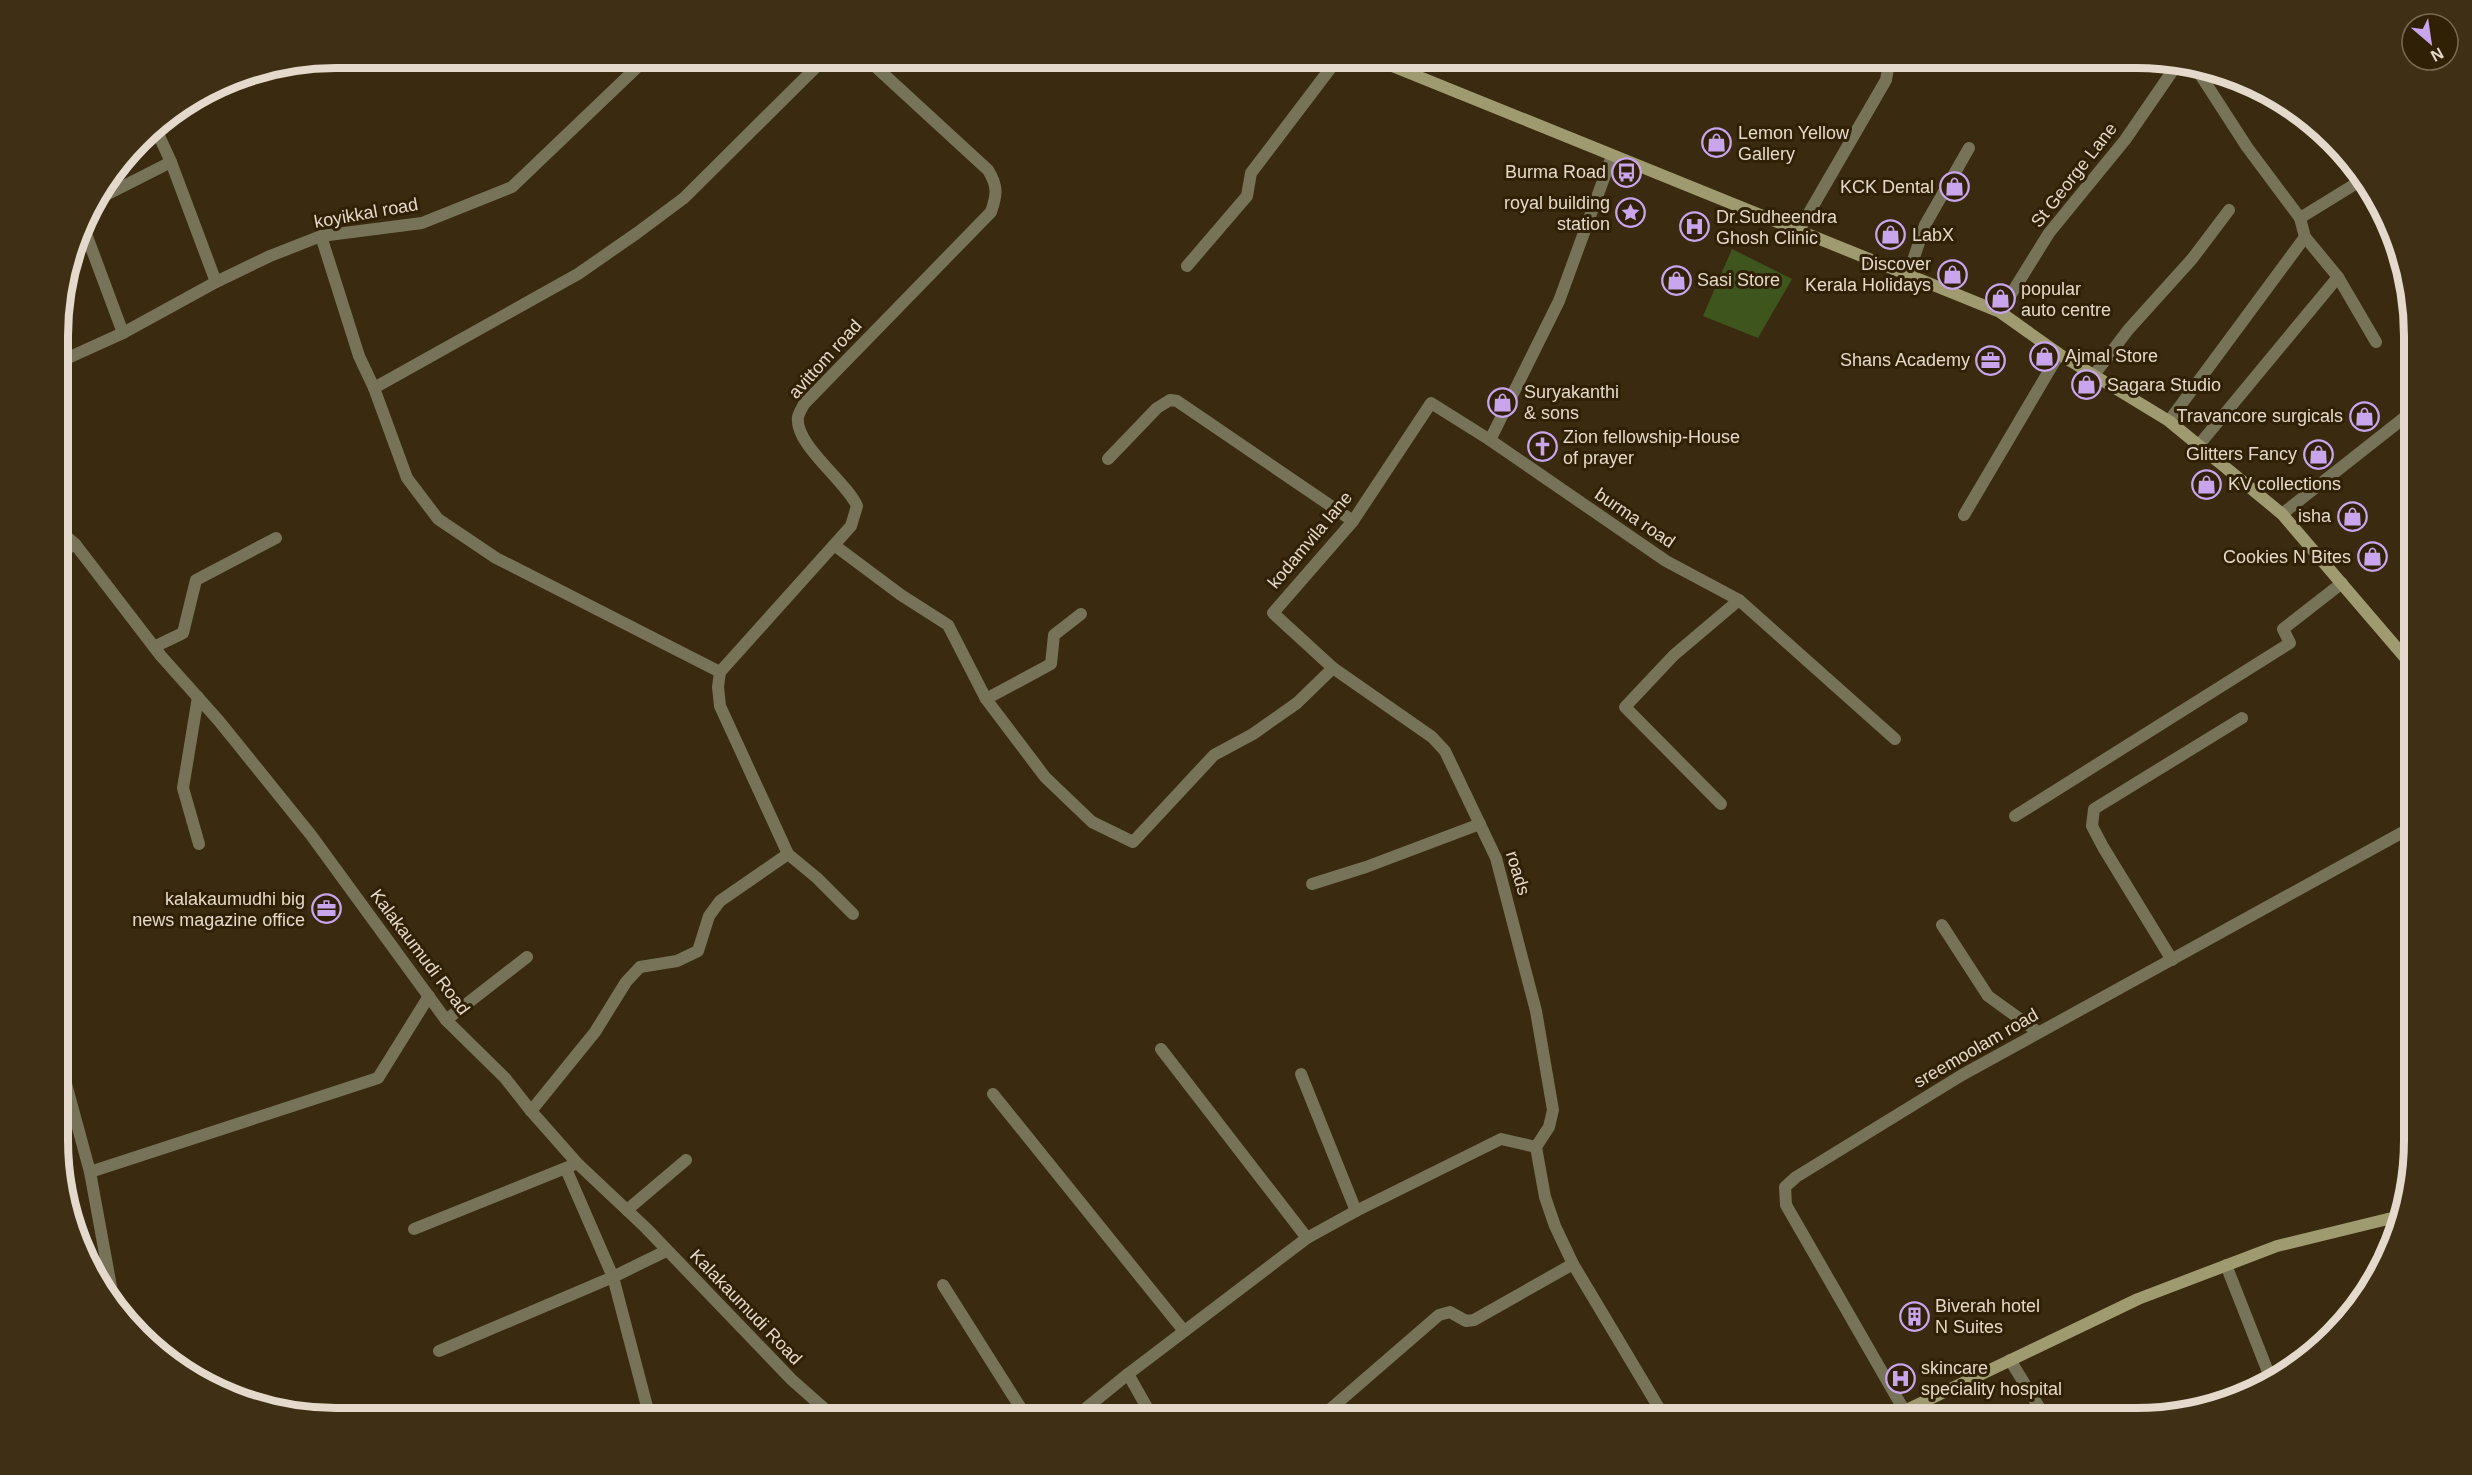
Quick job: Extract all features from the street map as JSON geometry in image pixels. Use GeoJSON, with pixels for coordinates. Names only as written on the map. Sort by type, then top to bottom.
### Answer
{"type":"FeatureCollection","features":[{"type":"Feature","properties":{"kind":"main road"},"geometry":{"type":"LineString","coordinates":[[1397,68],[2000,312],[2059,354],[2169,421],[2283,514],[2404,656]]}},
{"type":"Feature","properties":{"kind":"main road"},"geometry":{"type":"LineString","coordinates":[[1908,1408],[2138,1299],[2226,1264],[2277,1246],[2392,1218]]}},
{"type":"Feature","properties":{"kind":"street","name":"koyikkal road"},"geometry":{"type":"LineString","coordinates":[[68,358],[123,333],[216,282],[270,256],[321,236],[422,223],[512,187],[636,68]]}},
{"type":"Feature","properties":{"kind":"street"},"geometry":{"type":"LineString","coordinates":[[374,388],[578,274],[647,226],[684,198],[815,68]]}},
{"type":"Feature","properties":{"kind":"street","name":"avittom road"},"geometry":{"type":"LineString","coordinates":[[834,545],[850,526],[857,506],[852,495],[799,430],[798,417],[804,404],[991,212],[997,196],[996,182],[988,170],[877,68]]}},
{"type":"Feature","properties":{"kind":"street"},"geometry":{"type":"LineString","coordinates":[[1187,266],[1247,196],[1251,174],[1331,68]]}},
{"type":"Feature","properties":{"kind":"street"},"geometry":{"type":"LineString","coordinates":[[1798,230],[1886,80],[1888,68]]}},
{"type":"Feature","properties":{"kind":"street","name":"St George Lane"},"geometry":{"type":"LineString","coordinates":[[2000,312],[2049,233],[2125,140],[2173,70]]}},
{"type":"Feature","properties":{"kind":"street"},"geometry":{"type":"LineString","coordinates":[[2202,76],[2247,147],[2301,218],[2305,237],[2338,277],[2376,342]]}},
{"type":"Feature","properties":{"kind":"street"},"geometry":{"type":"LineString","coordinates":[[158,135],[216,282]]}},
{"type":"Feature","properties":{"kind":"street"},"geometry":{"type":"LineString","coordinates":[[1908,275],[1925,225],[1969,148]]}},
{"type":"Feature","properties":{"kind":"street"},"geometry":{"type":"LineString","coordinates":[[1490,441],[1559,301],[1612,156]]}},
{"type":"Feature","properties":{"kind":"street"},"geometry":{"type":"LineString","coordinates":[[108,194],[171,162]]}},
{"type":"Feature","properties":{"kind":"street"},"geometry":{"type":"LineString","coordinates":[[2301,218],[2357,183]]}},
{"type":"Feature","properties":{"kind":"street"},"geometry":{"type":"LineString","coordinates":[[2094,375],[2128,330],[2192,260],[2229,210]]}},
{"type":"Feature","properties":{"kind":"street"},"geometry":{"type":"LineString","coordinates":[[87,236],[123,333]]}},
{"type":"Feature","properties":{"kind":"street"},"geometry":{"type":"LineString","coordinates":[[321,236],[359,356],[374,388],[407,478],[438,519],[496,558],[720,672]]}},
{"type":"Feature","properties":{"kind":"street"},"geometry":{"type":"LineString","coordinates":[[2169,421],[2305,237]]}},
{"type":"Feature","properties":{"kind":"street"},"geometry":{"type":"LineString","coordinates":[[2198,446],[2338,277]]}},
{"type":"Feature","properties":{"kind":"street"},"geometry":{"type":"LineString","coordinates":[[1964,515],[2059,354]]}},
{"type":"Feature","properties":{"kind":"street"},"geometry":{"type":"LineString","coordinates":[[1108,459],[1157,408],[1170,400],[1177,401],[1353,522]]}},
{"type":"Feature","properties":{"kind":"street","name":"kodamvila lane"},"geometry":{"type":"LineString","coordinates":[[1333,668],[1273,613],[1353,522],[1431,403],[1448,416]]}},
{"type":"Feature","properties":{"kind":"street","name":"burma road"},"geometry":{"type":"LineString","coordinates":[[1448,416],[1490,441],[1666,561],[1739,600],[1896,739]]}},
{"type":"Feature","properties":{"kind":"street"},"geometry":{"type":"LineString","coordinates":[[2283,514],[2404,418]]}},
{"type":"Feature","properties":{"kind":"street","name":"Kalakaumudi Road"},"geometry":{"type":"LineString","coordinates":[[68,538],[154,647],[311,835],[446,1020],[505,1078],[572,1166],[627,1210],[792,1380],[824,1408]]}},
{"type":"Feature","properties":{"kind":"street"},"geometry":{"type":"LineString","coordinates":[[154,647],[183,633],[195,580],[276,538]]}},
{"type":"Feature","properties":{"kind":"street"},"geometry":{"type":"LineString","coordinates":[[68,548],[75,544]]}},
{"type":"Feature","properties":{"kind":"street"},"geometry":{"type":"LineString","coordinates":[[854,914],[788,854],[720,706],[718,687],[720,672],[834,545],[901,595],[948,625],[986,699],[1045,777],[1092,822],[1132,842],[1214,755],[1253,734],[1297,703],[1333,668]]}},
{"type":"Feature","properties":{"kind":"street"},"geometry":{"type":"LineString","coordinates":[[2014,816],[2290,643],[2283,629],[2342,583]]}},
{"type":"Feature","properties":{"kind":"street"},"geometry":{"type":"LineString","coordinates":[[1721,804],[1625,707],[1674,655],[1739,600]]}},
{"type":"Feature","properties":{"kind":"street"},"geometry":{"type":"LineString","coordinates":[[986,699],[1051,664],[1054,635],[1081,614]]}},
{"type":"Feature","properties":{"kind":"street","name":"roads"},"geometry":{"type":"LineString","coordinates":[[1333,668],[1432,737],[1446,751],[1496,858],[1536,1011],[1552,1110],[1549,1127],[1536,1147]]}},
{"type":"Feature","properties":{"kind":"street"},"geometry":{"type":"LineString","coordinates":[[198,697],[183,788],[199,844]]}},
{"type":"Feature","properties":{"kind":"street"},"geometry":{"type":"LineString","coordinates":[[2172,960],[2092,826],[2094,809],[2242,718]]}},
{"type":"Feature","properties":{"kind":"street"},"geometry":{"type":"LineString","coordinates":[[1312,884],[1366,867],[1480,824]]}},
{"type":"Feature","properties":{"kind":"street","name":"sreemoolam road"},"geometry":{"type":"LineString","coordinates":[[1903,1408],[1786,1205],[1785,1187],[1796,1177],[1962,1075],[2404,832]]}},
{"type":"Feature","properties":{"kind":"street"},"geometry":{"type":"LineString","coordinates":[[531,1111],[595,1032],[626,982],[640,968],[677,961],[698,951],[709,916],[720,901],[788,854]]}},
{"type":"Feature","properties":{"kind":"street"},"geometry":{"type":"LineString","coordinates":[[1942,925],[1988,996],[2038,1032]]}},
{"type":"Feature","properties":{"kind":"street"},"geometry":{"type":"LineString","coordinates":[[446,1020],[527,957]]}},
{"type":"Feature","properties":{"kind":"street"},"geometry":{"type":"LineString","coordinates":[[90,1172],[378,1078],[429,996]]}},
{"type":"Feature","properties":{"kind":"street"},"geometry":{"type":"LineString","coordinates":[[1161,1048],[1307,1238]]}},
{"type":"Feature","properties":{"kind":"street"},"geometry":{"type":"LineString","coordinates":[[1301,1074],[1356,1210]]}},
{"type":"Feature","properties":{"kind":"street"},"geometry":{"type":"LineString","coordinates":[[68,1091],[90,1172],[103,1274]]}},
{"type":"Feature","properties":{"kind":"street"},"geometry":{"type":"LineString","coordinates":[[993,1094],[1184,1331]]}},
{"type":"Feature","properties":{"kind":"street"},"geometry":{"type":"LineString","coordinates":[[1086,1408],[1307,1238],[1356,1210],[1502,1139],[1536,1147],[1545,1197],[1555,1226],[1573,1264],[1659,1408]]}},
{"type":"Feature","properties":{"kind":"street"},"geometry":{"type":"LineString","coordinates":[[627,1210],[686,1160]]}},
{"type":"Feature","properties":{"kind":"street"},"geometry":{"type":"LineString","coordinates":[[414,1229],[572,1166],[613,1277],[647,1408]]}},
{"type":"Feature","properties":{"kind":"street"},"geometry":{"type":"LineString","coordinates":[[439,1352],[613,1277],[666,1251]]}},
{"type":"Feature","properties":{"kind":"street"},"geometry":{"type":"LineString","coordinates":[[1332,1408],[1439,1315],[1450,1312],[1466,1321],[1474,1320],[1573,1264]]}},
{"type":"Feature","properties":{"kind":"street"},"geometry":{"type":"LineString","coordinates":[[2226,1264],[2268,1373]]}},
{"type":"Feature","properties":{"kind":"street"},"geometry":{"type":"LineString","coordinates":[[943,1285],[1021,1408]]}},
{"type":"Feature","properties":{"kind":"street"},"geometry":{"type":"LineString","coordinates":[[2010,1360],[2039,1408]]}},
{"type":"Feature","properties":{"kind":"street"},"geometry":{"type":"LineString","coordinates":[[1128,1374],[1147,1408]]}},
{"type":"Feature","properties":{"kind":"shaded area"},"geometry":{"type":"Polygon","coordinates":[[[1732,249],[1792,279],[1758,338],[1703,316],[1732,249]]]}},
{"type":"Feature","properties":{"kind":"place","name":"Lemon Yellow Gallery"},"geometry":{"type":"Point","coordinates":[1717,143]}},
{"type":"Feature","properties":{"kind":"place","name":"Burma Road"},"geometry":{"type":"Point","coordinates":[1627,172]}},
{"type":"Feature","properties":{"kind":"place","name":"KCK Dental"},"geometry":{"type":"Point","coordinates":[1955,187]}},
{"type":"Feature","properties":{"kind":"place","name":"royal building station"},"geometry":{"type":"Point","coordinates":[1631,213]}},
{"type":"Feature","properties":{"kind":"place","name":"Dr.Sudheendra Ghosh Clinic"},"geometry":{"type":"Point","coordinates":[1695,227]}},
{"type":"Feature","properties":{"kind":"place","name":"LabX"},"geometry":{"type":"Point","coordinates":[1891,235]}},
{"type":"Feature","properties":{"kind":"place","name":"Discover Kerala Holidays"},"geometry":{"type":"Point","coordinates":[1952,274]}},
{"type":"Feature","properties":{"kind":"place","name":"Sasi Store"},"geometry":{"type":"Point","coordinates":[1676,280]}},
{"type":"Feature","properties":{"kind":"place","name":"popular auto centre"},"geometry":{"type":"Point","coordinates":[2000,299]}},
{"type":"Feature","properties":{"kind":"place","name":"Ajmal Store"},"geometry":{"type":"Point","coordinates":[2044,356]}},
{"type":"Feature","properties":{"kind":"place","name":"Shans Academy"},"geometry":{"type":"Point","coordinates":[1991,360]}},
{"type":"Feature","properties":{"kind":"place","name":"Sagara Studio"},"geometry":{"type":"Point","coordinates":[2086,385]}},
{"type":"Feature","properties":{"kind":"place","name":"Suryakanthi & sons"},"geometry":{"type":"Point","coordinates":[1503,402]}},
{"type":"Feature","properties":{"kind":"place","name":"Travancore surgicals"},"geometry":{"type":"Point","coordinates":[2364,416]}},
{"type":"Feature","properties":{"kind":"place","name":"Zion fellowship-House of prayer"},"geometry":{"type":"Point","coordinates":[1542,447]}},
{"type":"Feature","properties":{"kind":"place","name":"Glitters Fancy"},"geometry":{"type":"Point","coordinates":[2318,454]}},
{"type":"Feature","properties":{"kind":"place","name":"KV collections"},"geometry":{"type":"Point","coordinates":[2207,484]}},
{"type":"Feature","properties":{"kind":"place","name":"isha"},"geometry":{"type":"Point","coordinates":[2352,516]}},
{"type":"Feature","properties":{"kind":"place","name":"Cookies N Bites"},"geometry":{"type":"Point","coordinates":[2372,557]}},
{"type":"Feature","properties":{"kind":"place","name":"kalakaumudhi big news magazine office"},"geometry":{"type":"Point","coordinates":[326,909]}},
{"type":"Feature","properties":{"kind":"place","name":"Biverah hotel N Suites"},"geometry":{"type":"Point","coordinates":[1914,1316]}},
{"type":"Feature","properties":{"kind":"place","name":"skincare speciality hospital"},"geometry":{"type":"Point","coordinates":[1900,1378]}}]}
